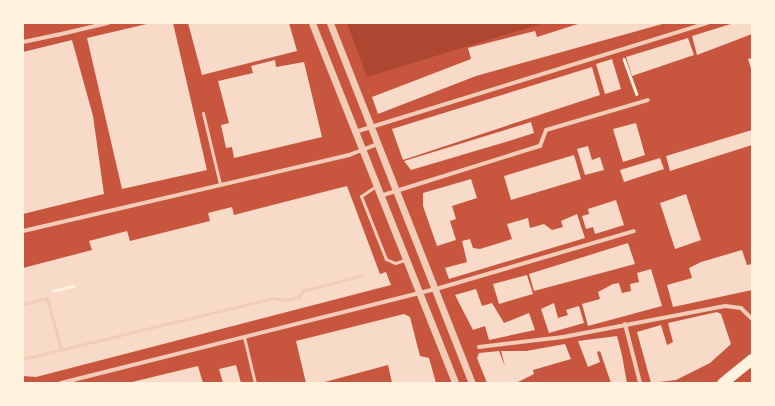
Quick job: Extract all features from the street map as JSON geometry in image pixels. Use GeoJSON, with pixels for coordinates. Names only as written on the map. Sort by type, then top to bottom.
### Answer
{"type":"FeatureCollection","features":[{"type":"Feature","properties":{"kind":"highway"},"geometry":{"type":"LineString","coordinates":[[722,383],[752,359]]}},
{"type":"Feature","properties":{"kind":"street"},"geometry":{"type":"LineString","coordinates":[[23,42],[108,23]]}},
{"type":"Feature","properties":{"kind":"street"},"geometry":{"type":"LineString","coordinates":[[312,23],[455,383]]}},
{"type":"Feature","properties":{"kind":"street"},"geometry":{"type":"LineString","coordinates":[[330,23],[472,383]]}},
{"type":"Feature","properties":{"kind":"street"},"geometry":{"type":"LineString","coordinates":[[355,132],[708,23]]}},
{"type":"Feature","properties":{"kind":"street"},"geometry":{"type":"LineString","coordinates":[[380,196],[540,146],[546,130],[648,100]]}},
{"type":"Feature","properties":{"kind":"street"},"geometry":{"type":"LineString","coordinates":[[23,231],[362,150],[378,144]]}},
{"type":"Feature","properties":{"kind":"street"},"geometry":{"type":"LineString","coordinates":[[61,383],[436,289],[634,231]]}},
{"type":"Feature","properties":{"kind":"street"},"geometry":{"type":"LineString","coordinates":[[479,347],[625,324],[725,306],[741,308],[752,320]]}},
{"type":"Feature","properties":{"kind":"street"},"geometry":{"type":"LineString","coordinates":[[625,324],[640,383]]}},
{"type":"Feature","properties":{"kind":"lane"},"geometry":{"type":"LineString","coordinates":[[203,113],[220,184]]}},
{"type":"Feature","properties":{"kind":"lane"},"geometry":{"type":"LineString","coordinates":[[376,186],[361,196],[386,259],[395,263],[407,259]]}},
{"type":"Feature","properties":{"kind":"lane"},"geometry":{"type":"LineString","coordinates":[[23,359],[273,298],[284,300],[299,297],[302,291],[363,276]]}},
{"type":"Feature","properties":{"kind":"lane"},"geometry":{"type":"LineString","coordinates":[[23,304],[47,298],[61,349]]}},
{"type":"Feature","properties":{"kind":"lane"},"geometry":{"type":"LineString","coordinates":[[244,337],[255,383]]}},
{"type":"Feature","properties":{"kind":"path"},"geometry":{"type":"LineString","coordinates":[[621,49],[633,82]]}},
{"type":"Feature","properties":{"kind":"shaded area"},"geometry":{"type":"Polygon","coordinates":[[[347,23],[544,23],[367,77],[347,23]]]}},
{"type":"Feature","properties":{"kind":"building"},"geometry":{"type":"Polygon","coordinates":[[[151,23],[173,23],[207,170],[122,189],[87,38],[151,23]]]}},
{"type":"Feature","properties":{"kind":"building"},"geometry":{"type":"Polygon","coordinates":[[[188,23],[289,23],[297,51],[202,75],[188,23]]]}},
{"type":"Feature","properties":{"kind":"building"},"geometry":{"type":"Polygon","coordinates":[[[581,23],[666,23],[476,76],[378,114],[372,97],[471,59],[468,48],[535,31],[537,37],[581,23]]]}},
{"type":"Feature","properties":{"kind":"building"},"geometry":{"type":"Polygon","coordinates":[[[734,23],[752,23],[752,34],[697,55],[692,36],[734,23]]]}},
{"type":"Feature","properties":{"kind":"building"},"geometry":{"type":"Polygon","coordinates":[[[688,38],[694,55],[632,76],[626,57],[688,38]]]}},
{"type":"Feature","properties":{"kind":"building"},"geometry":{"type":"Polygon","coordinates":[[[72,40],[93,116],[104,194],[23,214],[23,52],[72,40]]]}},
{"type":"Feature","properties":{"kind":"building"},"geometry":{"type":"Polygon","coordinates":[[[752,58],[752,72],[748,59],[752,58]]]}},
{"type":"Feature","properties":{"kind":"building"},"geometry":{"type":"Polygon","coordinates":[[[612,59],[621,89],[605,94],[596,64],[612,59]]]}},
{"type":"Feature","properties":{"kind":"building"},"geometry":{"type":"Polygon","coordinates":[[[275,60],[276,67],[304,62],[322,137],[234,158],[232,147],[226,148],[221,125],[229,123],[218,81],[253,73],[251,66],[275,60]]]}},
{"type":"Feature","properties":{"kind":"building"},"geometry":{"type":"Polygon","coordinates":[[[592,67],[600,95],[403,160],[392,129],[592,67]]]}},
{"type":"Feature","properties":{"kind":"building"},"geometry":{"type":"Polygon","coordinates":[[[531,122],[534,133],[509,141],[411,170],[404,161],[531,122]]]}},
{"type":"Feature","properties":{"kind":"building"},"geometry":{"type":"Polygon","coordinates":[[[636,123],[645,155],[623,162],[613,129],[636,123]]]}},
{"type":"Feature","properties":{"kind":"building"},"geometry":{"type":"Polygon","coordinates":[[[752,130],[752,145],[670,171],[666,156],[752,130]]]}},
{"type":"Feature","properties":{"kind":"building"},"geometry":{"type":"Polygon","coordinates":[[[588,146],[592,160],[600,157],[604,170],[585,175],[577,149],[588,146]]]}},
{"type":"Feature","properties":{"kind":"building"},"geometry":{"type":"Polygon","coordinates":[[[574,155],[581,179],[511,200],[504,176],[574,155]]]}},
{"type":"Feature","properties":{"kind":"building"},"geometry":{"type":"Polygon","coordinates":[[[660,158],[664,169],[624,182],[620,170],[660,158]]]}},
{"type":"Feature","properties":{"kind":"building"},"geometry":{"type":"Polygon","coordinates":[[[471,179],[477,198],[452,206],[456,219],[450,221],[456,240],[437,246],[423,206],[423,193],[471,179]]]}},
{"type":"Feature","properties":{"kind":"building"},"geometry":{"type":"Polygon","coordinates":[[[347,186],[380,274],[386,272],[391,285],[36,377],[23,376],[23,268],[92,250],[89,241],[127,231],[130,241],[210,221],[208,213],[232,207],[234,215],[347,186]]]}},
{"type":"Feature","properties":{"kind":"building"},"geometry":{"type":"Polygon","coordinates":[[[686,194],[701,240],[675,249],[660,203],[686,194]]]}},
{"type":"Feature","properties":{"kind":"building"},"geometry":{"type":"Polygon","coordinates":[[[616,200],[624,225],[595,234],[593,227],[586,229],[582,216],[589,214],[588,209],[616,200]]]}},
{"type":"Feature","properties":{"kind":"building"},"geometry":{"type":"Polygon","coordinates":[[[577,214],[585,238],[449,279],[445,268],[467,262],[462,241],[470,239],[473,248],[480,249],[512,239],[507,224],[528,218],[530,228],[544,224],[552,230],[563,227],[561,221],[577,214]]]}},
{"type":"Feature","properties":{"kind":"building"},"geometry":{"type":"Polygon","coordinates":[[[628,243],[635,264],[534,291],[529,274],[628,243]]]}},
{"type":"Feature","properties":{"kind":"building"},"geometry":{"type":"Polygon","coordinates":[[[742,250],[747,265],[752,264],[752,290],[673,307],[667,285],[692,278],[689,268],[701,262],[742,250]]]}},
{"type":"Feature","properties":{"kind":"building"},"geometry":{"type":"Polygon","coordinates":[[[651,269],[662,306],[588,326],[582,304],[600,299],[598,292],[613,284],[619,283],[622,293],[631,291],[630,284],[639,282],[637,273],[651,269]]]}},
{"type":"Feature","properties":{"kind":"building"},"geometry":{"type":"Polygon","coordinates":[[[527,275],[533,294],[499,304],[493,284],[527,275]]]}},
{"type":"Feature","properties":{"kind":"building"},"geometry":{"type":"Polygon","coordinates":[[[476,289],[482,306],[492,303],[504,323],[529,313],[535,330],[489,340],[485,326],[473,330],[455,295],[476,289]]]}},
{"type":"Feature","properties":{"kind":"building"},"geometry":{"type":"Polygon","coordinates":[[[554,303],[558,318],[568,315],[566,310],[579,306],[584,323],[549,333],[541,309],[554,303]]]}},
{"type":"Feature","properties":{"kind":"building"},"geometry":{"type":"Polygon","coordinates":[[[717,312],[721,314],[731,344],[710,363],[676,380],[651,383],[637,332],[661,325],[667,345],[673,342],[668,323],[717,312]]]}},
{"type":"Feature","properties":{"kind":"building"},"geometry":{"type":"Polygon","coordinates":[[[404,314],[410,317],[420,356],[429,358],[436,383],[392,383],[388,365],[321,383],[306,383],[296,341],[404,314]]]}},
{"type":"Feature","properties":{"kind":"building"},"geometry":{"type":"Polygon","coordinates":[[[617,336],[627,383],[611,383],[600,351],[597,352],[600,362],[588,367],[578,341],[617,336]]]}},
{"type":"Feature","properties":{"kind":"building"},"geometry":{"type":"Polygon","coordinates":[[[565,344],[571,359],[533,370],[534,374],[516,383],[487,383],[477,358],[479,353],[499,351],[505,366],[501,351],[526,351],[565,344]]]}},
{"type":"Feature","properties":{"kind":"building"},"geometry":{"type":"Polygon","coordinates":[[[236,365],[241,383],[223,383],[219,369],[236,365]]]}},
{"type":"Feature","properties":{"kind":"building"},"geometry":{"type":"Polygon","coordinates":[[[198,366],[203,383],[132,383],[132,382],[198,366]]]}}]}
